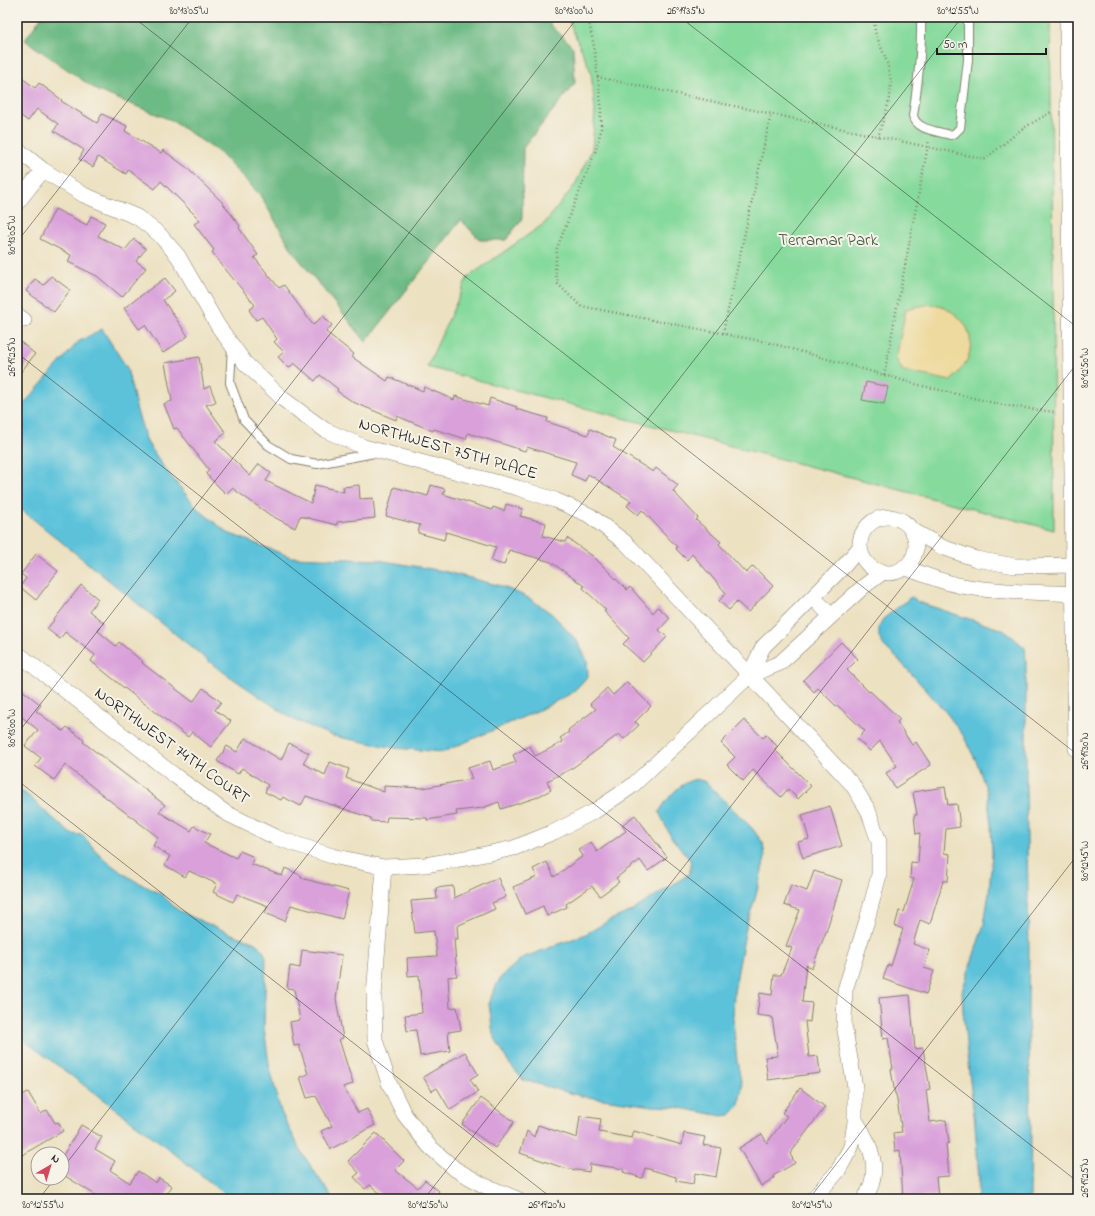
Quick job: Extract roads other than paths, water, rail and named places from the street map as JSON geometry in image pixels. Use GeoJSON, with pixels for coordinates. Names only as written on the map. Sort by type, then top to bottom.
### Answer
{"type":"FeatureCollection","features":[{"type":"Feature","properties":{"kind":"street"},"geometry":{"type":"LineString","coordinates":[[1069,17],[1078,748]]}},
{"type":"Feature","properties":{"kind":"street","name":"NORTHWEST 75TH PLACE"},"geometry":{"type":"LineString","coordinates":[[17,149],[43,170],[84,195],[137,217],[159,234],[178,256],[218,326],[244,363],[283,399],[324,430],[364,448],[518,488],[555,500],[589,515],[626,543],[749,676],[852,784],[868,810],[879,842],[879,875],[867,920],[845,990],[844,1025],[855,1087],[855,1120],[851,1147],[838,1171],[815,1197]]}},
{"type":"Feature","properties":{"kind":"street"},"geometry":{"type":"LineString","coordinates":[[17,203],[43,170]]}},
{"type":"Feature","properties":{"kind":"street"},"geometry":{"type":"LineString","coordinates":[[912,530],[916,546],[910,562],[904,567],[890,572],[883,572],[874,569],[862,556],[860,547],[861,538],[865,529],[871,522],[880,518],[888,517],[898,518],[906,523],[912,530],[942,547],[976,559],[1015,566],[1076,565]]}},
{"type":"Feature","properties":{"kind":"street"},"geometry":{"type":"LineString","coordinates":[[749,676],[763,647],[844,566],[860,547]]}},
{"type":"Feature","properties":{"kind":"street"},"geometry":{"type":"LineString","coordinates":[[904,567],[928,576],[967,587],[1008,591],[1076,594]]}},
{"type":"Feature","properties":{"kind":"street"},"geometry":{"type":"LineString","coordinates":[[749,676],[780,663],[863,587],[883,572]]}},
{"type":"Feature","properties":{"kind":"street"},"geometry":{"type":"LineString","coordinates":[[813,597],[831,616]]}},
{"type":"Feature","properties":{"kind":"street","name":"NORTHWEST 74TH COURT"},"geometry":{"type":"LineString","coordinates":[[17,653],[174,775],[226,813],[277,838],[332,856],[384,867],[425,864],[470,858],[514,848],[554,832],[595,811],[632,786],[749,676]]}},
{"type":"Feature","properties":{"kind":"street"},"geometry":{"type":"LineString","coordinates":[[384,867],[374,996],[375,1040],[389,1083],[404,1114],[434,1151],[455,1169],[484,1185],[517,1199]]}},
{"type":"Feature","properties":{"kind":"street"},"geometry":{"type":"LineString","coordinates":[[855,1120],[869,1146],[873,1161],[873,1176],[870,1190],[864,1199]]}},
{"type":"Feature","properties":{"kind":"lane"},"geometry":{"type":"LineString","coordinates":[[921,17],[922,37],[913,116],[914,121],[919,126],[950,135],[954,134],[960,128],[968,60],[968,17]]}},
{"type":"Feature","properties":{"kind":"lane"},"geometry":{"type":"LineString","coordinates":[[232,346],[230,383],[244,420],[268,445],[291,459],[318,464],[379,452]]}},
{"type":"Feature","properties":{"kind":"water"},"geometry":{"type":"Polygon","coordinates":[[[102,329],[127,368],[137,411],[147,442],[165,469],[198,509],[228,533],[291,557],[378,560],[443,571],[501,586],[529,598],[552,614],[577,641],[587,660],[588,676],[572,693],[537,711],[443,752],[395,748],[333,736],[294,720],[216,667],[17,506],[17,412],[78,342],[102,329]]]}},
{"type":"Feature","properties":{"kind":"water"},"geometry":{"type":"Polygon","coordinates":[[[911,597],[918,602],[1003,630],[1025,648],[1029,951],[1028,1004],[1031,1129],[1030,1199],[977,1199],[979,1180],[975,1124],[962,991],[984,924],[989,893],[992,853],[991,825],[987,792],[977,763],[963,735],[945,711],[898,659],[884,646],[879,637],[879,626],[883,619],[911,597]]]}},
{"type":"Feature","properties":{"kind":"water"},"geometry":{"type":"Polygon","coordinates":[[[696,779],[706,782],[752,828],[763,843],[765,858],[755,899],[747,922],[734,992],[733,1020],[737,1061],[742,1086],[739,1105],[730,1115],[722,1116],[675,1107],[653,1106],[581,1096],[523,1080],[508,1062],[493,1034],[489,1004],[494,989],[501,977],[522,958],[586,934],[610,920],[632,911],[689,874],[691,866],[690,860],[671,837],[659,812],[674,792],[684,784],[696,779]]]}},
{"type":"Feature","properties":{"kind":"water"},"geometry":{"type":"Polygon","coordinates":[[[17,788],[26,794],[71,834],[83,835],[101,856],[121,872],[159,893],[180,911],[233,935],[250,940],[259,946],[263,951],[266,957],[264,1027],[269,1064],[281,1112],[302,1153],[333,1199],[231,1199],[161,1143],[17,1035],[17,788]]]}},
{"type":"Feature","properties":{"kind":"park label","name":"Terramar Park"},"geometry":{"type":"Point","coordinates":[828,240]}}]}
